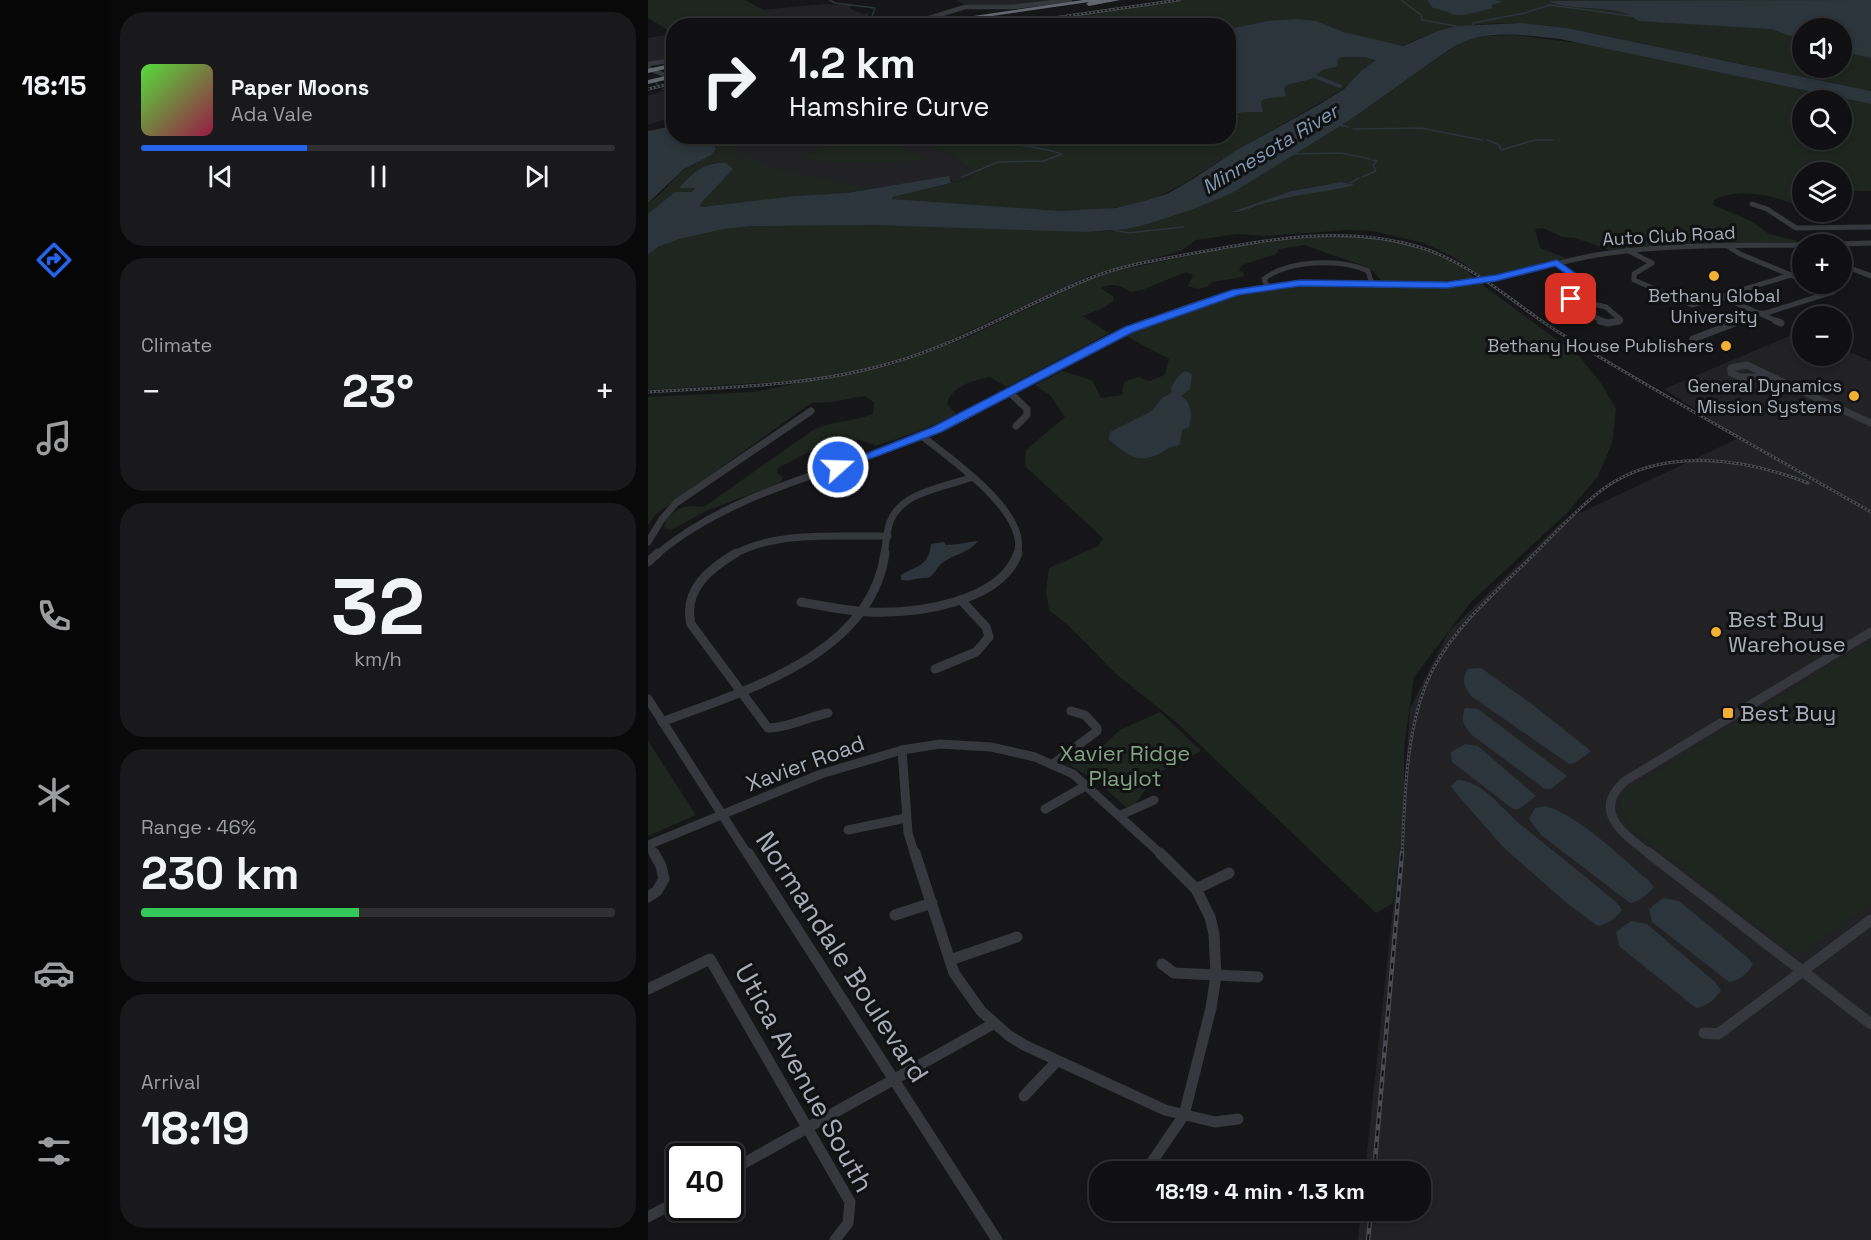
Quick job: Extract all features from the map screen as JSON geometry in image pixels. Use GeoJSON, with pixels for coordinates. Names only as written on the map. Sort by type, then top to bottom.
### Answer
{"type":"FeatureCollection","features":[{"type":"Feature","properties":{"kind":"highway"},"geometry":{"type":"LineString","coordinates":[[979,18],[1088,0]]}},
{"type":"Feature","properties":{"kind":"highway"},"geometry":{"type":"LineString","coordinates":[[1022,11],[1095,0]]}},
{"type":"Feature","properties":{"kind":"highway"},"geometry":{"type":"LineString","coordinates":[[968,18],[1108,0]]}},
{"type":"Feature","properties":{"kind":"highway"},"geometry":{"type":"LineString","coordinates":[[1022,11],[1117,0]]}},
{"type":"Feature","properties":{"kind":"highway"},"geometry":{"type":"LineString","coordinates":[[648,73],[666,74]]}},
{"type":"Feature","properties":{"kind":"highway"},"geometry":{"type":"LineString","coordinates":[[648,73],[666,74]]}},
{"type":"Feature","properties":{"kind":"street"},"geometry":{"type":"LineString","coordinates":[[1037,0],[1045,3]]}},
{"type":"Feature","properties":{"kind":"street"},"geometry":{"type":"LineString","coordinates":[[929,18],[965,7],[1013,7],[1070,0]]}},
{"type":"Feature","properties":{"kind":"street"},"geometry":{"type":"LineString","coordinates":[[956,2],[965,7]]}},
{"type":"Feature","properties":{"kind":"street"},"geometry":{"type":"LineString","coordinates":[[648,73],[666,64]]}},
{"type":"Feature","properties":{"kind":"street"},"geometry":{"type":"LineString","coordinates":[[1752,204],[1772,210],[1795,229],[1871,227]]}},
{"type":"Feature","properties":{"kind":"street"},"geometry":{"type":"LineString","coordinates":[[1852,244],[1871,243]]}},
{"type":"Feature","properties":{"kind":"street","name":"Auto Club Road"},"geometry":{"type":"LineString","coordinates":[[661,549],[695,525],[734,505],[922,436],[1096,345],[1138,326],[1217,297],[1267,286],[1300,283],[1425,286],[1473,282],[1626,250],[1792,246]]}},
{"type":"Feature","properties":{"kind":"street"},"geometry":{"type":"LineString","coordinates":[[1730,247],[1740,254],[1791,275]]}},
{"type":"Feature","properties":{"kind":"street"},"geometry":{"type":"LineString","coordinates":[[1626,250],[1652,263],[1634,274],[1634,280],[1692,305],[1791,275]]}},
{"type":"Feature","properties":{"kind":"street"},"geometry":{"type":"LineString","coordinates":[[1557,263],[1574,275],[1569,289],[1571,299],[1597,319],[1613,323],[1621,320],[1617,314],[1599,304],[1571,299]]}},
{"type":"Feature","properties":{"kind":"street"},"geometry":{"type":"LineString","coordinates":[[1267,286],[1265,277],[1275,272],[1338,264],[1358,266],[1367,270],[1372,284]]}},
{"type":"Feature","properties":{"kind":"street"},"geometry":{"type":"LineString","coordinates":[[1852,270],[1871,276]]}},
{"type":"Feature","properties":{"kind":"street"},"geometry":{"type":"LineString","coordinates":[[1693,339],[1759,313],[1767,314],[1827,294]]}},
{"type":"Feature","properties":{"kind":"street"},"geometry":{"type":"LineString","coordinates":[[1720,296],[1781,323]]}},
{"type":"Feature","properties":{"kind":"street"},"geometry":{"type":"LineString","coordinates":[[1772,377],[1741,377],[1731,373],[1731,368],[1736,364],[1748,365],[1871,423]]}},
{"type":"Feature","properties":{"kind":"street"},"geometry":{"type":"LineString","coordinates":[[1009,392],[1028,412],[1016,426]]}},
{"type":"Feature","properties":{"kind":"street"},"geometry":{"type":"LineString","coordinates":[[648,562],[661,549],[648,543],[662,519],[676,503],[811,411]]}},
{"type":"Feature","properties":{"kind":"street"},"geometry":{"type":"LineString","coordinates":[[801,602],[859,611],[916,610],[961,600],[989,588],[1005,577],[1015,564],[1019,543],[1018,532],[1008,514],[922,436]]}},
{"type":"Feature","properties":{"kind":"street"},"geometry":{"type":"LineString","coordinates":[[662,722],[785,673],[816,654],[840,633],[859,611],[880,574],[890,520],[905,503],[970,478]]}},
{"type":"Feature","properties":{"kind":"street"},"geometry":{"type":"LineString","coordinates":[[828,713],[807,717],[778,728],[768,728],[691,624],[688,606],[702,579],[730,557],[769,543],[888,536]]}},
{"type":"Feature","properties":{"kind":"street"},"geometry":{"type":"LineString","coordinates":[[934,669],[976,652],[989,637],[987,627],[961,600]]}},
{"type":"Feature","properties":{"kind":"street"},"geometry":{"type":"LineString","coordinates":[[1871,632],[1617,786],[1611,794],[1610,812],[1614,822],[1630,839],[1871,1024]]}},
{"type":"Feature","properties":{"kind":"street","name":"Normandale Boulevard"},"geometry":{"type":"LineString","coordinates":[[648,699],[997,1240]]}},
{"type":"Feature","properties":{"kind":"street"},"geometry":{"type":"LineString","coordinates":[[1053,764],[1066,751],[1092,737],[1097,731],[1085,715],[1071,711]]}},
{"type":"Feature","properties":{"kind":"street","name":"Xavier Road"},"geometry":{"type":"LineString","coordinates":[[648,845],[821,774],[902,750],[940,744],[992,747],[1053,764],[1087,785],[1121,815],[1196,889],[1210,917],[1215,934],[1216,976],[1211,1008],[1184,1115]]}},
{"type":"Feature","properties":{"kind":"street"},"geometry":{"type":"LineString","coordinates":[[902,750],[908,832],[950,960],[960,981],[981,1011],[993,1024],[1024,1045],[1166,1110],[1215,1122],[1238,1119]]}},
{"type":"Feature","properties":{"kind":"street"},"geometry":{"type":"LineString","coordinates":[[1045,809],[1087,785]]}},
{"type":"Feature","properties":{"kind":"street"},"geometry":{"type":"LineString","coordinates":[[1121,815],[1154,800]]}},
{"type":"Feature","properties":{"kind":"street"},"geometry":{"type":"LineString","coordinates":[[848,830],[906,818]]}},
{"type":"Feature","properties":{"kind":"street"},"geometry":{"type":"LineString","coordinates":[[648,845],[664,868],[664,880],[648,897]]}},
{"type":"Feature","properties":{"kind":"street"},"geometry":{"type":"LineString","coordinates":[[1196,889],[1229,873]]}},
{"type":"Feature","properties":{"kind":"street"},"geometry":{"type":"LineString","coordinates":[[895,915],[932,903]]}},
{"type":"Feature","properties":{"kind":"street"},"geometry":{"type":"LineString","coordinates":[[1704,1033],[1718,1034],[1871,920]]}},
{"type":"Feature","properties":{"kind":"street"},"geometry":{"type":"LineString","coordinates":[[950,960],[1017,937]]}},
{"type":"Feature","properties":{"kind":"street","name":"Utica Avenue South"},"geometry":{"type":"LineString","coordinates":[[648,989],[710,959],[850,1202],[850,1222],[846,1230],[835,1240]]}},
{"type":"Feature","properties":{"kind":"street"},"geometry":{"type":"LineString","coordinates":[[1162,964],[1174,973],[1258,977]]}},
{"type":"Feature","properties":{"kind":"street"},"geometry":{"type":"LineString","coordinates":[[744,1163],[993,1024]]}},
{"type":"Feature","properties":{"kind":"street"},"geometry":{"type":"LineString","coordinates":[[1024,1095],[1057,1061]]}},
{"type":"Feature","properties":{"kind":"street"},"geometry":{"type":"LineString","coordinates":[[1153,1161],[1184,1115]]}},
{"type":"Feature","properties":{"kind":"street"},"geometry":{"type":"LineString","coordinates":[[648,1217],[666,1207]]}},
{"type":"Feature","properties":{"kind":"shaded area"},"geometry":{"type":"Polygon","coordinates":[[[956,0],[1065,0],[1032,5],[968,6],[956,0]]]}},
{"type":"Feature","properties":{"kind":"shaded area"},"geometry":{"type":"Polygon","coordinates":[[[823,4],[851,5],[853,6],[849,8],[863,14],[870,13],[867,18],[742,18],[762,10],[823,4]]]}},
{"type":"Feature","properties":{"kind":"shaded area"},"geometry":{"type":"Polygon","coordinates":[[[666,35],[666,60],[652,64],[648,68],[648,38],[666,35]]]}},
{"type":"Feature","properties":{"kind":"shaded area"},"geometry":{"type":"Polygon","coordinates":[[[666,90],[666,119],[648,125],[648,96],[666,90]]]}},
{"type":"Feature","properties":{"kind":"shaded area"},"geometry":{"type":"Polygon","coordinates":[[[729,144],[921,144],[953,155],[972,172],[972,178],[951,183],[951,180],[895,185],[846,193],[700,204],[733,169],[729,144]]]}},
{"type":"Feature","properties":{"kind":"shaded area"},"geometry":{"type":"Polygon","coordinates":[[[1792,335],[1792,366],[1852,366],[1852,353],[1871,361],[1871,1240],[1358,1240],[1360,1221],[1431,1221],[1431,1161],[1366,1161],[1403,814],[1410,708],[1449,631],[1563,521],[1739,438],[1664,389],[1792,335]]]}},
{"type":"Feature","properties":{"kind":"green space"},"geometry":{"type":"Polygon","coordinates":[[[648,0],[745,0],[775,16],[666,18],[666,29],[648,18],[648,0]]]}},
{"type":"Feature","properties":{"kind":"green space"},"geometry":{"type":"Polygon","coordinates":[[[1178,0],[1871,0],[1871,91],[1808,78],[1852,78],[1852,18],[1792,18],[1792,75],[1567,28],[1514,23],[1466,26],[1420,38],[1396,49],[1368,66],[1345,87],[1328,98],[1235,151],[1180,186],[1144,201],[1108,209],[1070,211],[970,207],[892,199],[972,178],[972,172],[953,155],[921,144],[1236,144],[1236,18],[1049,18],[1178,0]]]}},
{"type":"Feature","properties":{"kind":"green space"},"geometry":{"type":"Polygon","coordinates":[[[1514,35],[1593,45],[1805,90],[1792,90],[1792,150],[1852,150],[1852,100],[1871,104],[1871,191],[1852,191],[1852,162],[1792,162],[1792,204],[1762,195],[1743,193],[1723,196],[1714,200],[1713,205],[1751,221],[1769,234],[1792,240],[1792,243],[1639,247],[1610,250],[1575,238],[1562,237],[1543,228],[1535,229],[1540,248],[1566,258],[1483,277],[1455,258],[1424,243],[1372,231],[1348,230],[1265,236],[1237,234],[1196,240],[1181,251],[1091,275],[932,348],[872,367],[804,380],[648,390],[648,255],[669,242],[698,233],[768,224],[899,226],[883,214],[1087,232],[1148,224],[1191,210],[1254,179],[1347,122],[1462,41],[1486,36],[1514,35]],[[1328,184],[1291,191],[1233,212],[1238,213],[1270,201],[1354,185],[1328,184]]]}},
{"type":"Feature","properties":{"kind":"green space"},"geometry":{"type":"Polygon","coordinates":[[[714,144],[733,144],[738,154],[736,159],[746,155],[773,168],[870,189],[701,207],[700,204],[726,163],[709,164],[680,188],[695,188],[692,192],[648,214],[648,203],[684,170],[709,156],[716,149],[714,144]]]}},
{"type":"Feature","properties":{"kind":"green space"},"geometry":{"type":"Polygon","coordinates":[[[856,144],[886,144],[930,158],[864,162],[823,161],[802,157],[813,150],[856,144]]]}},
{"type":"Feature","properties":{"kind":"green space"},"geometry":{"type":"Polygon","coordinates":[[[1314,235],[1377,239],[1421,248],[1460,266],[1474,278],[1425,283],[1382,281],[1373,271],[1364,266],[1304,245],[1279,249],[1276,254],[1242,265],[1239,270],[1244,273],[1243,277],[1212,282],[1207,287],[1198,289],[1188,286],[1193,275],[1186,272],[1142,290],[1130,292],[1119,286],[1104,286],[1100,288],[1113,296],[1114,301],[1082,316],[1109,333],[1007,387],[990,377],[958,388],[947,404],[956,414],[906,436],[875,446],[864,441],[852,440],[826,445],[778,468],[777,473],[783,478],[780,483],[706,511],[671,530],[664,528],[665,521],[677,510],[692,506],[704,507],[813,430],[828,424],[873,414],[874,402],[864,396],[811,403],[656,514],[648,525],[648,397],[753,392],[892,365],[966,338],[1086,281],[1114,271],[1269,240],[1314,235]]]}},
{"type":"Feature","properties":{"kind":"green space"},"geometry":{"type":"Polygon","coordinates":[[[1480,283],[1579,356],[1601,383],[1616,409],[1612,443],[1598,476],[1568,512],[1471,602],[1414,677],[1404,748],[1404,809],[1393,903],[1376,913],[1175,721],[1116,674],[1070,627],[1049,610],[1046,591],[1049,568],[1098,546],[1103,538],[1025,466],[1026,450],[1065,417],[1050,395],[1035,385],[1062,371],[1092,380],[1101,398],[1122,395],[1124,382],[1139,377],[1149,381],[1165,375],[1169,359],[1124,335],[1219,299],[1290,287],[1480,283]]]}},
{"type":"Feature","properties":{"kind":"green space"},"geometry":{"type":"Polygon","coordinates":[[[1871,641],[1871,903],[1802,953],[1791,951],[1634,831],[1622,814],[1622,793],[1871,641]]]}},
{"type":"Feature","properties":{"kind":"green space","name":"Xavier Ridge Playlot"},"geometry":{"type":"Polygon","coordinates":[[[1160,712],[1201,751],[1158,773],[1135,804],[1127,808],[1099,783],[1067,763],[1105,744],[1120,730],[1160,712]]]}},
{"type":"Feature","properties":{"kind":"green space"},"geometry":{"type":"Polygon","coordinates":[[[648,741],[696,815],[648,836],[648,741]]]}},
{"type":"Feature","properties":{"kind":"water"},"geometry":{"type":"Polygon","coordinates":[[[1427,0],[1496,0],[1503,2],[1491,5],[1493,8],[1457,15],[1433,8],[1427,0]]]}},
{"type":"Feature","properties":{"kind":"water"},"geometry":{"type":"Polygon","coordinates":[[[1871,0],[1871,58],[1852,53],[1852,18],[1792,18],[1792,36],[1771,29],[1638,21],[1630,15],[1607,9],[1570,7],[1549,1],[1871,0]]]}},
{"type":"Feature","properties":{"kind":"water","name":"Minnesota River"},"geometry":{"type":"Polygon","coordinates":[[[1297,19],[1316,21],[1343,32],[1403,46],[1438,31],[1457,26],[1522,23],[1567,28],[1792,75],[1792,78],[1808,78],[1871,91],[1871,104],[1852,100],[1852,90],[1804,90],[1560,39],[1518,35],[1490,36],[1463,42],[1450,49],[1347,122],[1232,193],[1148,224],[1126,229],[1087,232],[871,225],[752,226],[723,229],[679,239],[658,247],[648,255],[648,214],[675,192],[692,192],[695,188],[679,188],[700,169],[718,163],[726,163],[733,169],[700,204],[701,207],[796,196],[846,193],[949,176],[951,183],[892,199],[1060,211],[1116,208],[1144,201],[1169,193],[1235,151],[1320,104],[1344,89],[1362,70],[1376,60],[1364,57],[1341,57],[1337,60],[1336,67],[1322,70],[1312,79],[1286,85],[1284,89],[1286,96],[1264,99],[1261,102],[1263,112],[1236,114],[1236,28],[1268,21],[1297,19]]]}},
{"type":"Feature","properties":{"kind":"water"},"geometry":{"type":"Polygon","coordinates":[[[666,127],[666,144],[714,144],[716,149],[711,155],[684,169],[648,203],[648,131],[666,127]]]}},
{"type":"Feature","properties":{"kind":"water"},"geometry":{"type":"Polygon","coordinates":[[[1341,182],[1355,185],[1232,212],[1291,191],[1341,182]]]}},
{"type":"Feature","properties":{"kind":"water"},"geometry":{"type":"Polygon","coordinates":[[[1186,371],[1192,374],[1190,389],[1181,396],[1190,406],[1191,418],[1189,427],[1182,430],[1180,444],[1143,458],[1130,455],[1109,439],[1110,432],[1152,411],[1162,398],[1172,393],[1171,388],[1175,380],[1186,371]]]}},
{"type":"Feature","properties":{"kind":"water"},"geometry":{"type":"Polygon","coordinates":[[[978,541],[970,549],[941,564],[928,578],[901,580],[901,575],[925,561],[931,544],[944,542],[950,545],[978,541]]]}},
{"type":"Feature","properties":{"kind":"water"},"geometry":{"type":"Polygon","coordinates":[[[1481,668],[1591,751],[1575,763],[1569,764],[1471,696],[1465,686],[1465,676],[1468,669],[1481,668]]]}},
{"type":"Feature","properties":{"kind":"water"},"geometry":{"type":"Polygon","coordinates":[[[1465,708],[1478,709],[1567,776],[1551,789],[1545,789],[1473,736],[1464,723],[1465,708]]]}},
{"type":"Feature","properties":{"kind":"water"},"geometry":{"type":"Polygon","coordinates":[[[1465,744],[1478,746],[1536,796],[1519,809],[1513,809],[1452,762],[1451,752],[1465,744]]]}},
{"type":"Feature","properties":{"kind":"water"},"geometry":{"type":"Polygon","coordinates":[[[1457,780],[1475,785],[1491,796],[1520,824],[1617,903],[1622,910],[1620,913],[1598,926],[1568,904],[1504,848],[1454,791],[1451,786],[1457,780]]]}},
{"type":"Feature","properties":{"kind":"water"},"geometry":{"type":"Polygon","coordinates":[[[1545,806],[1586,828],[1654,887],[1637,901],[1630,903],[1541,835],[1529,819],[1535,808],[1545,806]]]}},
{"type":"Feature","properties":{"kind":"water"},"geometry":{"type":"Polygon","coordinates":[[[1663,898],[1679,901],[1747,957],[1753,964],[1749,970],[1740,978],[1729,982],[1652,922],[1649,909],[1663,898]]]}},
{"type":"Feature","properties":{"kind":"water"},"geometry":{"type":"Polygon","coordinates":[[[1631,921],[1647,924],[1715,982],[1721,990],[1707,1004],[1696,1008],[1619,946],[1616,932],[1631,921]]]}},
{"type":"Feature","properties":{"kind":"waterway"},"geometry":{"type":"LineString","coordinates":[[829,0],[835,3],[875,8],[871,18]]}},
{"type":"Feature","properties":{"kind":"waterway"},"geometry":{"type":"LineString","coordinates":[[1401,0],[1421,15],[1422,20],[1456,26]]}},
{"type":"Feature","properties":{"kind":"waterway"},"geometry":{"type":"LineString","coordinates":[[1473,25],[1473,23],[1525,13],[1550,5],[1631,16]]}},
{"type":"Feature","properties":{"kind":"waterway"},"geometry":{"type":"LineString","coordinates":[[1309,74],[1340,86]]}},
{"type":"Feature","properties":{"kind":"waterway"},"geometry":{"type":"LineString","coordinates":[[656,83],[659,86]]}},
{"type":"Feature","properties":{"kind":"waterway"},"geometry":{"type":"LineString","coordinates":[[1340,125],[1348,127]]}},
{"type":"Feature","properties":{"kind":"waterway"},"geometry":{"type":"LineString","coordinates":[[1353,129],[1421,128],[1482,140]]}},
{"type":"Feature","properties":{"kind":"waterway"},"geometry":{"type":"LineString","coordinates":[[1487,140],[1499,145],[1501,150],[1535,140],[1553,140]]}},
{"type":"Feature","properties":{"kind":"waterway"},"geometry":{"type":"LineString","coordinates":[[962,177],[998,162],[1044,161],[1062,154],[1012,144]]}},
{"type":"Feature","properties":{"kind":"waterway"},"geometry":{"type":"LineString","coordinates":[[1292,154],[1341,153],[1370,159]]}},
{"type":"Feature","properties":{"kind":"waterway"},"geometry":{"type":"LineString","coordinates":[[1362,177],[1376,171],[1373,165],[1377,161],[1373,160]]}},
{"type":"Feature","properties":{"kind":"waterway"},"geometry":{"type":"LineString","coordinates":[[1350,183],[1359,178]]}},
{"type":"Feature","properties":{"kind":"waterway"},"geometry":{"type":"LineString","coordinates":[[1114,230],[1128,233],[1183,227]]}},
{"type":"Feature","properties":{"kind":"railway"},"geometry":{"type":"LineString","coordinates":[[1052,18],[1179,0]]}},
{"type":"Feature","properties":{"kind":"railway"},"geometry":{"type":"LineString","coordinates":[[648,89],[666,85]]}},
{"type":"Feature","properties":{"kind":"railway"},"geometry":{"type":"LineString","coordinates":[[648,392],[771,384],[861,371],[943,345],[1093,277],[1117,269],[1165,258],[1276,240],[1333,235],[1362,236],[1419,247],[1457,263],[1543,322],[1598,356],[1871,512]]}},
{"type":"Feature","properties":{"kind":"railway"},"geometry":{"type":"LineString","coordinates":[[1402,855],[1405,790],[1410,747],[1419,704],[1434,667],[1467,621],[1581,507],[1603,489],[1626,475],[1651,466],[1677,462],[1704,460],[1757,467],[1808,483]]}},
{"type":"Feature","properties":{"kind":"railway"},"geometry":{"type":"LineString","coordinates":[[1375,1161],[1402,853]]}},
{"type":"Feature","properties":{"kind":"railway"},"geometry":{"type":"LineString","coordinates":[[1368,1240],[1370,1221]]}},
{"type":"Feature","properties":{"kind":"place","name":"Bethany Global University"},"geometry":{"type":"Point","coordinates":[1714,276]}},
{"type":"Feature","properties":{"kind":"place","name":"Bethany House Publishers"},"geometry":{"type":"Point","coordinates":[1726,346]}},
{"type":"Feature","properties":{"kind":"place","name":"General Dynamics Mission Systems"},"geometry":{"type":"Point","coordinates":[1854,396]}},
{"type":"Feature","properties":{"kind":"place","name":"Best Buy Warehouse"},"geometry":{"type":"Point","coordinates":[1716,632]}},
{"type":"Feature","properties":{"kind":"place","name":"Best Buy"},"geometry":{"type":"Point","coordinates":[1728,713]}},
{"type":"Feature","properties":{"kind":"route"},"geometry":{"type":"LineString","coordinates":[[838,467],[937,430],[1129,330],[1236,292],[1300,283],[1447,285],[1496,278],[1557,263],[1572,271],[1574,275],[1569,289],[1571,299]]}}]}
